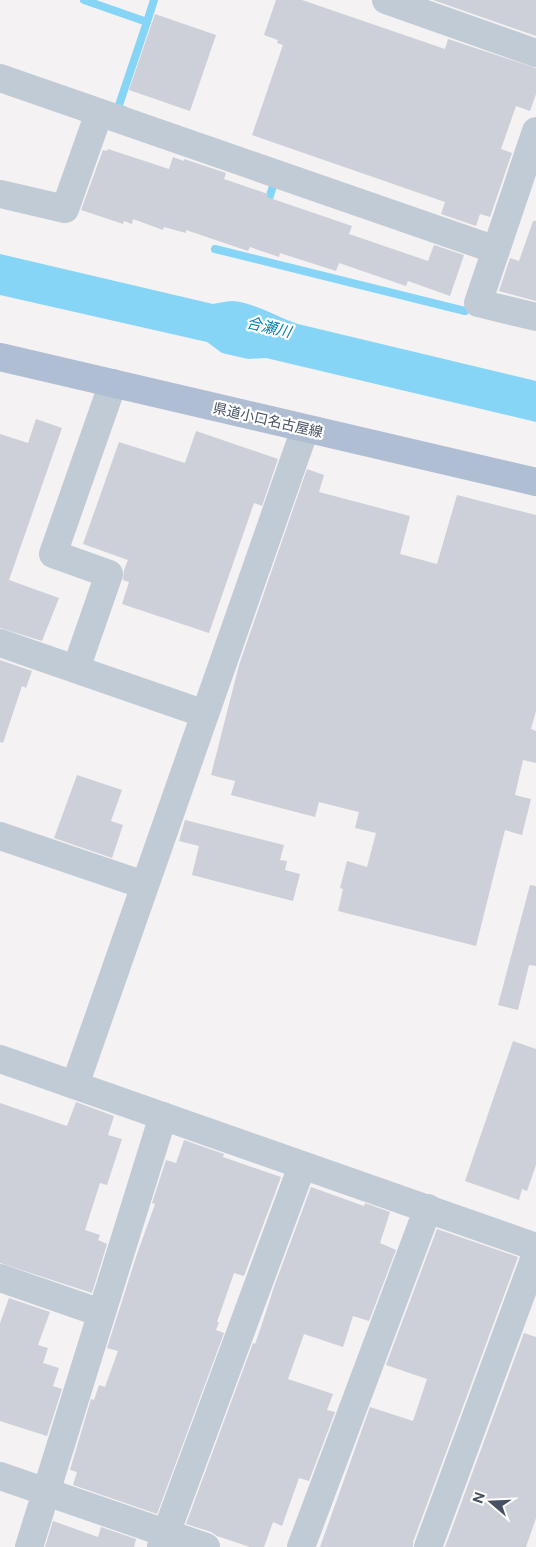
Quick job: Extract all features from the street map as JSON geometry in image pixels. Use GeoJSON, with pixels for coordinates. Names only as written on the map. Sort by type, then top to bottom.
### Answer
{"type":"FeatureCollection","features":[{"type":"Feature","properties":{"kind":"main road","name":"県道小口名古屋線"},"geometry":{"type":"LineString","coordinates":[[0,357],[536,482]]}},
{"type":"Feature","properties":{"kind":"street"},"geometry":{"type":"LineString","coordinates":[[386,0],[427,7],[536,53]]}},
{"type":"Feature","properties":{"kind":"street"},"geometry":{"type":"LineString","coordinates":[[0,78],[496,250]]}},
{"type":"Feature","properties":{"kind":"street"},"geometry":{"type":"LineString","coordinates":[[0,194],[66,209],[99,112]]}},
{"type":"Feature","properties":{"kind":"street"},"geometry":{"type":"LineString","coordinates":[[536,131],[478,303],[536,317]]}},
{"type":"Feature","properties":{"kind":"street"},"geometry":{"type":"LineString","coordinates":[[76,670],[109,574],[53,554],[112,383]]}},
{"type":"Feature","properties":{"kind":"street"},"geometry":{"type":"LineString","coordinates":[[75,1085],[305,429]]}},
{"type":"Feature","properties":{"kind":"street"},"geometry":{"type":"LineString","coordinates":[[0,643],[205,714]]}},
{"type":"Feature","properties":{"kind":"street"},"geometry":{"type":"LineString","coordinates":[[0,836],[144,885]]}},
{"type":"Feature","properties":{"kind":"street"},"geometry":{"type":"LineString","coordinates":[[0,1059],[302,1166],[536,1246]]}},
{"type":"Feature","properties":{"kind":"street"},"geometry":{"type":"LineString","coordinates":[[29,1547],[162,1116]]}},
{"type":"Feature","properties":{"kind":"street"},"geometry":{"type":"LineString","coordinates":[[164,1540],[302,1166]]}},
{"type":"Feature","properties":{"kind":"street"},"geometry":{"type":"LineString","coordinates":[[301,1547],[428,1208]]}},
{"type":"Feature","properties":{"kind":"street"},"geometry":{"type":"LineString","coordinates":[[428,1547],[536,1254]]}},
{"type":"Feature","properties":{"kind":"street"},"geometry":{"type":"LineString","coordinates":[[0,1278],[101,1313]]}},
{"type":"Feature","properties":{"kind":"street"},"geometry":{"type":"LineString","coordinates":[[0,1476],[164,1540],[206,1547]]}},
{"type":"Feature","properties":{"kind":"water","name":"合瀬川"},"geometry":{"type":"Polygon","coordinates":[[[0,254],[213,304],[231,301],[241,302],[298,324],[536,381],[536,422],[266,358],[248,359],[222,353],[207,342],[0,295],[0,254]]]}},
{"type":"Feature","properties":{"kind":"building"},"geometry":{"type":"Polygon","coordinates":[[[276,0],[302,0],[445,49],[448,39],[536,68],[536,94],[530,111],[516,106],[501,149],[512,153],[490,217],[480,214],[476,226],[441,214],[445,202],[252,135],[283,45],[277,43],[278,40],[264,35],[276,0]]]}},
{"type":"Feature","properties":{"kind":"building"},"geometry":{"type":"Polygon","coordinates":[[[433,0],[536,0],[536,36],[433,0]]]}},
{"type":"Feature","properties":{"kind":"building"},"geometry":{"type":"Polygon","coordinates":[[[155,14],[216,35],[190,111],[129,90],[155,14]]]}},
{"type":"Feature","properties":{"kind":"building"},"geometry":{"type":"Polygon","coordinates":[[[108,149],[169,169],[173,157],[226,173],[224,179],[268,194],[267,197],[352,226],[349,234],[428,261],[434,245],[464,255],[450,296],[408,281],[406,286],[339,263],[336,271],[280,253],[279,257],[250,247],[248,251],[186,230],[186,233],[164,227],[163,230],[133,219],[132,224],[124,221],[123,224],[81,210],[103,150],[107,151],[108,149]]]}},
{"type":"Feature","properties":{"kind":"building"},"geometry":{"type":"Polygon","coordinates":[[[533,221],[536,221],[536,301],[499,291],[510,258],[519,261],[533,221]]]}},
{"type":"Feature","properties":{"kind":"building"},"geometry":{"type":"Polygon","coordinates":[[[36,419],[62,428],[9,580],[59,598],[42,641],[0,628],[0,434],[28,443],[36,419]]]}},
{"type":"Feature","properties":{"kind":"building"},"geometry":{"type":"Polygon","coordinates":[[[196,431],[278,459],[262,506],[254,503],[209,633],[122,604],[129,582],[123,580],[128,560],[83,544],[119,442],[185,463],[196,431]]]}},
{"type":"Feature","properties":{"kind":"building"},"geometry":{"type":"Polygon","coordinates":[[[307,469],[324,475],[319,492],[410,516],[400,554],[437,564],[457,495],[536,515],[536,711],[531,729],[536,731],[536,763],[523,760],[515,795],[531,799],[522,835],[505,830],[476,946],[338,911],[343,889],[340,888],[347,861],[367,867],[376,833],[355,828],[359,812],[319,802],[315,817],[231,795],[235,781],[211,775],[239,665],[307,469]]]}},
{"type":"Feature","properties":{"kind":"building"},"geometry":{"type":"Polygon","coordinates":[[[0,660],[32,671],[26,688],[22,686],[3,743],[0,742],[0,660]]]}},
{"type":"Feature","properties":{"kind":"building"},"geometry":{"type":"Polygon","coordinates":[[[77,775],[122,790],[111,821],[123,825],[112,858],[54,838],[77,775]]]}},
{"type":"Feature","properties":{"kind":"building"},"geometry":{"type":"Polygon","coordinates":[[[185,820],[284,845],[280,860],[287,861],[285,870],[300,874],[293,901],[192,875],[199,846],[179,841],[185,820]]]}},
{"type":"Feature","properties":{"kind":"building"},"geometry":{"type":"Polygon","coordinates":[[[530,885],[536,886],[536,966],[529,965],[518,1010],[498,1005],[530,885]]]}},
{"type":"Feature","properties":{"kind":"building"},"geometry":{"type":"Polygon","coordinates":[[[513,1041],[536,1049],[536,1165],[527,1191],[522,1189],[519,1200],[465,1181],[513,1041]]]}},
{"type":"Feature","properties":{"kind":"building"},"geometry":{"type":"Polygon","coordinates":[[[76,1102],[114,1116],[108,1135],[122,1139],[107,1185],[100,1183],[85,1230],[100,1235],[98,1240],[107,1244],[92,1293],[0,1263],[0,1103],[67,1126],[76,1102]]]}},
{"type":"Feature","properties":{"kind":"building"},"geometry":{"type":"Polygon","coordinates":[[[184,1140],[224,1154],[223,1157],[281,1177],[244,1276],[234,1273],[217,1322],[219,1322],[216,1330],[224,1333],[157,1514],[73,1485],[77,1472],[70,1470],[91,1399],[94,1400],[99,1385],[105,1387],[118,1351],[107,1348],[155,1204],[152,1203],[166,1160],[176,1163],[184,1140]]]}},
{"type":"Feature","properties":{"kind":"building"},"geometry":{"type":"Polygon","coordinates":[[[311,1187],[364,1206],[365,1203],[390,1212],[380,1243],[396,1250],[369,1321],[353,1316],[343,1347],[304,1334],[288,1379],[333,1394],[327,1410],[335,1412],[309,1481],[299,1478],[282,1526],[273,1522],[264,1547],[250,1547],[186,1524],[253,1343],[255,1344],[311,1187]]]}},
{"type":"Feature","properties":{"kind":"building"},"geometry":{"type":"Polygon","coordinates":[[[437,1229],[518,1257],[413,1542],[413,1547],[320,1547],[370,1407],[413,1421],[427,1379],[386,1365],[437,1229]]]}},
{"type":"Feature","properties":{"kind":"building"},"geometry":{"type":"Polygon","coordinates":[[[9,1298],[50,1312],[38,1345],[48,1348],[43,1363],[59,1368],[53,1386],[62,1389],[47,1436],[0,1421],[0,1323],[9,1298]]]}},
{"type":"Feature","properties":{"kind":"building"},"geometry":{"type":"Polygon","coordinates":[[[524,1333],[536,1337],[536,1518],[526,1547],[445,1547],[524,1333]]]}},
{"type":"Feature","properties":{"kind":"building"},"geometry":{"type":"Polygon","coordinates":[[[53,1521],[98,1537],[101,1527],[136,1539],[134,1547],[45,1547],[53,1521]]]}},
{"type":"Feature","properties":{"kind":"waterway"},"geometry":{"type":"LineString","coordinates":[[84,0],[147,22],[154,0]]}},
{"type":"Feature","properties":{"kind":"waterway"},"geometry":{"type":"LineString","coordinates":[[124,110],[118,108],[147,22]]}},
{"type":"Feature","properties":{"kind":"waterway"},"geometry":{"type":"LineString","coordinates":[[267,205],[273,186]]}},
{"type":"Feature","properties":{"kind":"waterway"},"geometry":{"type":"LineString","coordinates":[[215,249],[465,311]]}}]}
